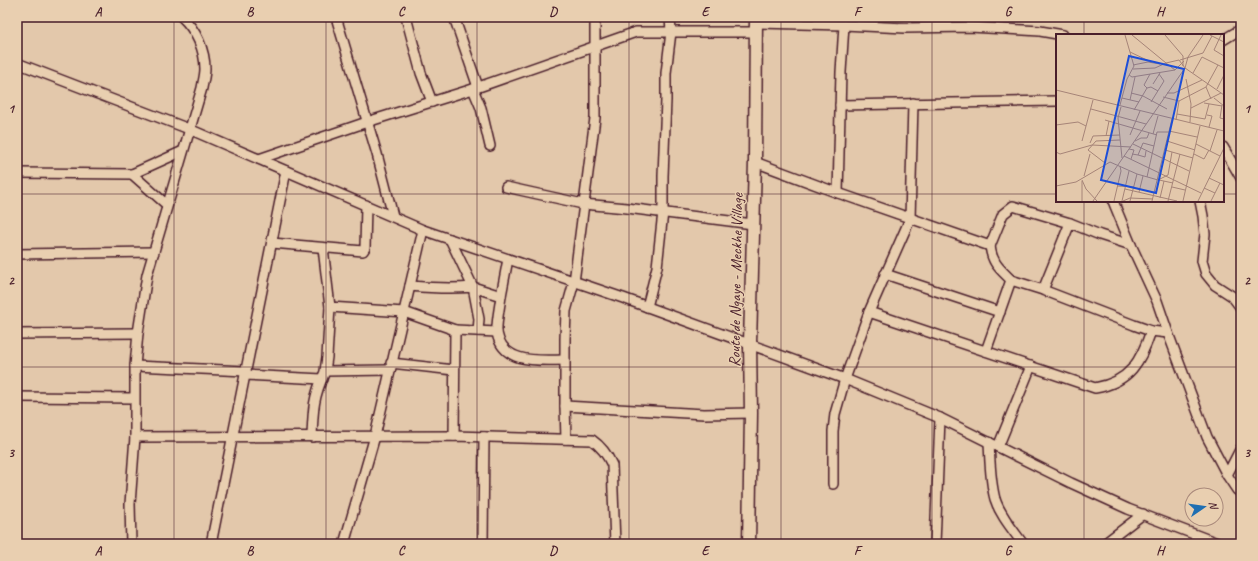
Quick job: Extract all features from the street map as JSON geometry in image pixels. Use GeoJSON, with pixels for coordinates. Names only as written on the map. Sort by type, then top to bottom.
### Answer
{"type":"FeatureCollection","features":[{"type":"Feature","properties":{"kind":"main road","name":"Route de Ngaye - Meckhe Village"},"geometry":{"type":"LineString","coordinates":[[749,544],[751,414],[750,343],[756,162],[755,24]]}},
{"type":"Feature","properties":{"kind":"street"},"geometry":{"type":"LineString","coordinates":[[131,544],[130,504],[135,437],[135,366],[138,333],[147,275],[202,88],[205,70],[203,53],[196,34],[183,17]]}},
{"type":"Feature","properties":{"kind":"street"},"geometry":{"type":"LineString","coordinates":[[336,17],[393,216]]}},
{"type":"Feature","properties":{"kind":"street"},"geometry":{"type":"LineString","coordinates":[[406,17],[421,72],[432,102]]}},
{"type":"Feature","properties":{"kind":"street"},"geometry":{"type":"LineString","coordinates":[[454,17],[476,88],[490,146]]}},
{"type":"Feature","properties":{"kind":"street"},"geometry":{"type":"LineString","coordinates":[[566,439],[566,311],[574,282],[595,118],[595,17]]}},
{"type":"Feature","properties":{"kind":"street"},"geometry":{"type":"LineString","coordinates":[[646,307],[657,266],[663,212],[666,73],[671,32],[670,17]]}},
{"type":"Feature","properties":{"kind":"street"},"geometry":{"type":"LineString","coordinates":[[259,159],[367,122],[476,88],[636,32],[671,32],[755,24],[844,25],[905,28],[970,27],[1040,31],[1056,34]]}},
{"type":"Feature","properties":{"kind":"street"},"geometry":{"type":"LineString","coordinates":[[838,193],[844,25]]}},
{"type":"Feature","properties":{"kind":"street"},"geometry":{"type":"LineString","coordinates":[[1224,39],[1241,30]]}},
{"type":"Feature","properties":{"kind":"street"},"geometry":{"type":"LineString","coordinates":[[17,63],[190,129],[423,230],[624,298],[845,379],[940,418],[1071,483],[1143,514],[1220,544]]}},
{"type":"Feature","properties":{"kind":"street"},"geometry":{"type":"LineString","coordinates":[[840,105],[1056,101]]}},
{"type":"Feature","properties":{"kind":"street"},"geometry":{"type":"LineString","coordinates":[[833,484],[833,430],[845,379],[869,312],[910,219],[913,103]]}},
{"type":"Feature","properties":{"kind":"street"},"geometry":{"type":"LineString","coordinates":[[1224,149],[1241,178]]}},
{"type":"Feature","properties":{"kind":"street"},"geometry":{"type":"LineString","coordinates":[[17,173],[132,174],[183,151]]}},
{"type":"Feature","properties":{"kind":"street"},"geometry":{"type":"LineString","coordinates":[[756,162],[910,219],[990,246]]}},
{"type":"Feature","properties":{"kind":"street"},"geometry":{"type":"LineString","coordinates":[[211,544],[286,171]]}},
{"type":"Feature","properties":{"kind":"street"},"geometry":{"type":"LineString","coordinates":[[132,174],[167,206]]}},
{"type":"Feature","properties":{"kind":"street"},"geometry":{"type":"LineString","coordinates":[[506,187],[583,204],[663,212],[753,224]]}},
{"type":"Feature","properties":{"kind":"street"},"geometry":{"type":"LineString","coordinates":[[1113,202],[1131,245],[1157,300],[1207,437],[1227,476],[1241,493]]}},
{"type":"Feature","properties":{"kind":"street"},"geometry":{"type":"LineString","coordinates":[[1200,202],[1205,234],[1202,262],[1206,274],[1215,285],[1232,296],[1241,308]]}},
{"type":"Feature","properties":{"kind":"street"},"geometry":{"type":"LineString","coordinates":[[272,243],[363,251],[365,248],[366,205]]}},
{"type":"Feature","properties":{"kind":"street"},"geometry":{"type":"LineString","coordinates":[[1131,245],[1070,223],[1013,206],[1003,214],[990,246],[991,257],[996,266],[1011,280],[1043,290],[1151,331],[1168,333]]}},
{"type":"Feature","properties":{"kind":"street"},"geometry":{"type":"LineString","coordinates":[[1043,290],[1070,223]]}},
{"type":"Feature","properties":{"kind":"street"},"geometry":{"type":"LineString","coordinates":[[344,544],[375,436],[423,230]]}},
{"type":"Feature","properties":{"kind":"street"},"geometry":{"type":"LineString","coordinates":[[450,239],[473,287],[479,319],[478,331]]}},
{"type":"Feature","properties":{"kind":"street"},"geometry":{"type":"LineString","coordinates":[[312,437],[312,409],[316,392],[324,375],[327,356],[330,306],[323,248]]}},
{"type":"Feature","properties":{"kind":"street"},"geometry":{"type":"LineString","coordinates":[[17,254],[154,252]]}},
{"type":"Feature","properties":{"kind":"street"},"geometry":{"type":"LineString","coordinates":[[508,260],[501,296],[497,332],[501,346],[507,352],[529,360],[565,360]]}},
{"type":"Feature","properties":{"kind":"street"},"geometry":{"type":"LineString","coordinates":[[885,274],[1000,312]]}},
{"type":"Feature","properties":{"kind":"street"},"geometry":{"type":"LineString","coordinates":[[986,352],[1011,280]]}},
{"type":"Feature","properties":{"kind":"street"},"geometry":{"type":"LineString","coordinates":[[410,286],[437,288],[473,287],[501,296]]}},
{"type":"Feature","properties":{"kind":"street"},"geometry":{"type":"LineString","coordinates":[[330,306],[404,312],[455,330],[497,332]]}},
{"type":"Feature","properties":{"kind":"street"},"geometry":{"type":"LineString","coordinates":[[869,312],[1095,388],[1104,387],[1117,381],[1134,368],[1144,352],[1151,331]]}},
{"type":"Feature","properties":{"kind":"street"},"geometry":{"type":"LineString","coordinates":[[454,436],[455,330]]}},
{"type":"Feature","properties":{"kind":"street"},"geometry":{"type":"LineString","coordinates":[[17,334],[138,333]]}},
{"type":"Feature","properties":{"kind":"street"},"geometry":{"type":"LineString","coordinates":[[135,366],[245,373],[324,375],[390,367],[454,370]]}},
{"type":"Feature","properties":{"kind":"street"},"geometry":{"type":"LineString","coordinates":[[998,447],[1031,366]]}},
{"type":"Feature","properties":{"kind":"street"},"geometry":{"type":"LineString","coordinates":[[17,397],[134,398]]}},
{"type":"Feature","properties":{"kind":"street"},"geometry":{"type":"LineString","coordinates":[[565,406],[704,414],[751,414]]}},
{"type":"Feature","properties":{"kind":"street"},"geometry":{"type":"LineString","coordinates":[[935,544],[940,418]]}},
{"type":"Feature","properties":{"kind":"street"},"geometry":{"type":"LineString","coordinates":[[135,437],[484,436],[592,440],[600,446],[612,465],[615,544]]}},
{"type":"Feature","properties":{"kind":"street"},"geometry":{"type":"LineString","coordinates":[[483,544],[484,436]]}},
{"type":"Feature","properties":{"kind":"street"},"geometry":{"type":"LineString","coordinates":[[989,442],[992,488],[1004,516],[1023,544]]}},
{"type":"Feature","properties":{"kind":"street"},"geometry":{"type":"LineString","coordinates":[[1227,476],[1241,448]]}},
{"type":"Feature","properties":{"kind":"street"},"geometry":{"type":"LineString","coordinates":[[1104,544],[1143,514]]}}]}
